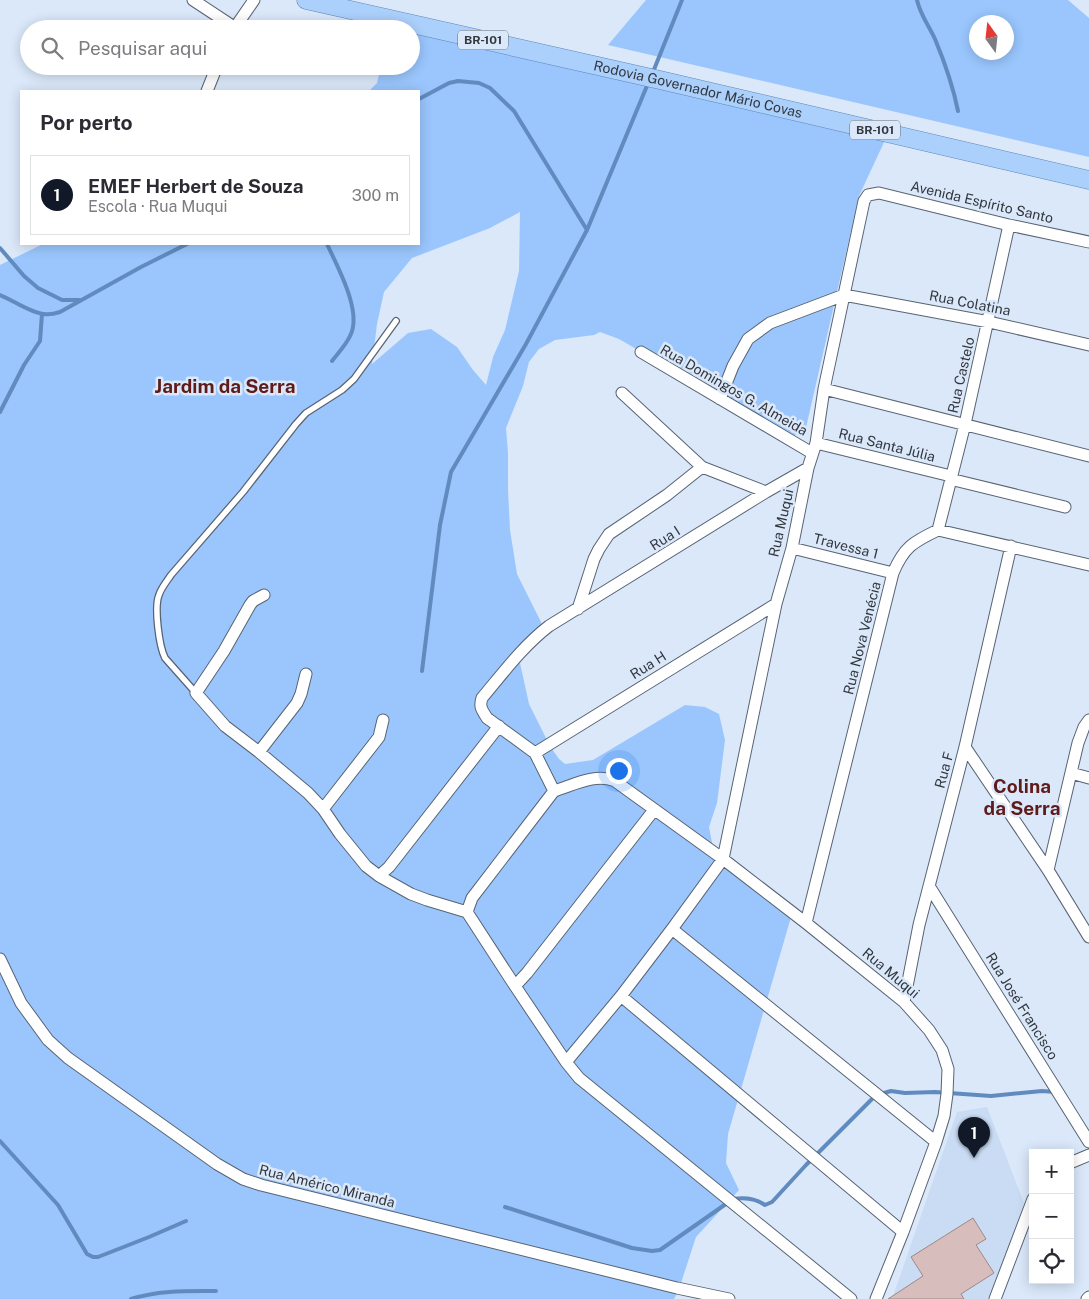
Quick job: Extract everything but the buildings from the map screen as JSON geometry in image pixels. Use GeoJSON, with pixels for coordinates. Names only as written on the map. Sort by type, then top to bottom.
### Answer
{"type":"FeatureCollection","features":[{"type":"Feature","properties":{"kind":"main road","name":"Rodovia Governador Mário Covas"},"geometry":{"type":"LineString","coordinates":[[306,0],[394,20]]}},
{"type":"Feature","properties":{"kind":"main road","name":"Rodovia Governador Mário Covas"},"geometry":{"type":"LineString","coordinates":[[420,26],[1089,180]]}},
{"type":"Feature","properties":{"kind":"street"},"geometry":{"type":"LineString","coordinates":[[193,0],[222,20]]}},
{"type":"Feature","properties":{"kind":"street"},"geometry":{"type":"LineString","coordinates":[[240,20],[254,0]]}},
{"type":"Feature","properties":{"kind":"street"},"geometry":{"type":"LineString","coordinates":[[207,90],[213,75]]}},
{"type":"Feature","properties":{"kind":"street","name":"Avenida Espírito Santo"},"geometry":{"type":"LineString","coordinates":[[868,195],[879,193],[1089,242]]}},
{"type":"Feature","properties":{"kind":"street","name":"Rua Muqui"},"geometry":{"type":"LineString","coordinates":[[722,859],[776,604],[792,548],[808,468],[814,448],[824,389],[864,201],[868,195]]}},
{"type":"Feature","properties":{"kind":"street","name":"Rua Castelo"},"geometry":{"type":"LineString","coordinates":[[938,530],[965,424],[1010,225]]}},
{"type":"Feature","properties":{"kind":"street"},"geometry":{"type":"LineString","coordinates":[[720,399],[733,366],[748,339],[770,322],[844,295]]}},
{"type":"Feature","properties":{"kind":"street","name":"Rua Colatina"},"geometry":{"type":"LineString","coordinates":[[844,295],[989,322],[1089,345]]}},
{"type":"Feature","properties":{"kind":"street","name":"Rua Domingos G. Almeida"},"geometry":{"type":"LineString","coordinates":[[640,352],[720,399],[814,448]]}},
{"type":"Feature","properties":{"kind":"street"},"geometry":{"type":"LineString","coordinates":[[824,389],[1089,456]]}},
{"type":"Feature","properties":{"kind":"street"},"geometry":{"type":"LineString","coordinates":[[622,393],[702,467],[766,492]]}},
{"type":"Feature","properties":{"kind":"street","name":"Rua Santa Júlia"},"geometry":{"type":"LineString","coordinates":[[814,448],[951,478],[1065,507]]}},
{"type":"Feature","properties":{"kind":"street"},"geometry":{"type":"LineString","coordinates":[[578,609],[594,559],[609,534],[667,495],[702,467]]}},
{"type":"Feature","properties":{"kind":"street","name":"Rua I"},"geometry":{"type":"LineString","coordinates":[[499,726],[487,718],[481,709],[482,698],[538,634],[766,492],[808,468]]}},
{"type":"Feature","properties":{"kind":"street"},"geometry":{"type":"LineString","coordinates":[[938,530],[1089,565]]}},
{"type":"Feature","properties":{"kind":"street","name":"Rua Nova Venécia"},"geometry":{"type":"LineString","coordinates":[[806,923],[893,573],[904,552],[912,544],[938,530]]}},
{"type":"Feature","properties":{"kind":"street","name":"Rua F"},"geometry":{"type":"LineString","coordinates":[[904,1002],[919,925],[966,747],[1010,546]]}},
{"type":"Feature","properties":{"kind":"street","name":"Travessa 1"},"geometry":{"type":"LineString","coordinates":[[792,548],[893,573]]}},
{"type":"Feature","properties":{"kind":"street"},"geometry":{"type":"LineString","coordinates":[[264,595],[253,601],[250,605],[224,651],[196,693],[225,726],[308,793],[323,809],[366,866],[379,876],[411,894],[467,912],[566,1062],[579,1078],[851,1299]]}},
{"type":"Feature","properties":{"kind":"street","name":"Rua H"},"geometry":{"type":"LineString","coordinates":[[535,753],[776,604]]}},
{"type":"Feature","properties":{"kind":"street"},"geometry":{"type":"LineString","coordinates":[[259,752],[297,703],[306,674]]}},
{"type":"Feature","properties":{"kind":"street"},"geometry":{"type":"LineString","coordinates":[[323,809],[379,738],[383,720]]}},
{"type":"Feature","properties":{"kind":"street"},"geometry":{"type":"LineString","coordinates":[[1048,870],[1080,734],[1089,720]]}},
{"type":"Feature","properties":{"kind":"street"},"geometry":{"type":"LineString","coordinates":[[379,876],[389,867],[499,726],[535,753],[554,791],[472,898],[467,912]]}},
{"type":"Feature","properties":{"kind":"street"},"geometry":{"type":"LineString","coordinates":[[966,747],[1048,870],[1089,937]]}},
{"type":"Feature","properties":{"kind":"street"},"geometry":{"type":"LineString","coordinates":[[1071,772],[1089,778]]}},
{"type":"Feature","properties":{"kind":"street","name":"Rua Muqui"},"geometry":{"type":"LineString","coordinates":[[554,791],[600,777],[615,781],[806,923],[904,1002],[942,1050],[948,1069],[944,1116],[903,1232],[876,1299]]}},
{"type":"Feature","properties":{"kind":"street"},"geometry":{"type":"LineString","coordinates":[[515,986],[528,973],[654,810]]}},
{"type":"Feature","properties":{"kind":"street"},"geometry":{"type":"LineString","coordinates":[[566,1062],[621,996],[722,859]]}},
{"type":"Feature","properties":{"kind":"street","name":"Rua José Francisco"},"geometry":{"type":"LineString","coordinates":[[929,886],[1089,1142]]}},
{"type":"Feature","properties":{"kind":"street"},"geometry":{"type":"LineString","coordinates":[[672,929],[936,1142]]}},
{"type":"Feature","properties":{"kind":"street","name":"Rua Américo Miranda"},"geometry":{"type":"LineString","coordinates":[[0,960],[21,1003],[48,1040],[68,1058],[217,1164],[243,1179],[677,1288],[729,1299]]}},
{"type":"Feature","properties":{"kind":"street"},"geometry":{"type":"LineString","coordinates":[[621,996],[903,1232]]}},
{"type":"Feature","properties":{"kind":"street"},"geometry":{"type":"LineString","coordinates":[[1074,1161],[1089,1155]]}},
{"type":"Feature","properties":{"kind":"street"},"geometry":{"type":"LineString","coordinates":[[995,1299],[1029,1210]]}},
{"type":"Feature","properties":{"kind":"lane"},"geometry":{"type":"LineString","coordinates":[[196,693],[165,658],[161,647],[157,605],[158,596],[171,575],[243,492],[296,424],[306,413],[349,385],[396,321]]}},
{"type":"Feature","properties":{"kind":"shaded area"},"geometry":{"type":"Polygon","coordinates":[[[646,0],[1068,0],[1089,18],[1089,157],[608,45],[646,0]]]}},
{"type":"Feature","properties":{"kind":"shaded area"},"geometry":{"type":"Polygon","coordinates":[[[420,30],[886,138],[859,196],[805,432],[794,435],[761,418],[691,373],[653,354],[638,350],[619,339],[600,332],[594,335],[555,340],[539,349],[529,362],[523,386],[506,428],[510,530],[517,574],[543,626],[524,644],[520,663],[529,704],[550,746],[565,764],[593,760],[685,705],[705,707],[719,714],[725,740],[717,803],[709,827],[713,848],[791,917],[728,1134],[726,1163],[739,1190],[696,1237],[674,1299],[0,1299],[0,265],[41,245],[420,245],[420,90],[370,90],[377,83],[379,75],[420,75],[420,30]],[[520,212],[490,228],[412,258],[384,292],[377,324],[372,364],[408,333],[431,329],[457,347],[486,385],[493,357],[505,330],[519,271],[520,212]]]}},
{"type":"Feature","properties":{"kind":"shaded area"},"geometry":{"type":"Polygon","coordinates":[[[987,1107],[1024,1203],[991,1299],[892,1299],[957,1112],[987,1107]]]}},
{"type":"Feature","properties":{"kind":"waterway"},"geometry":{"type":"LineString","coordinates":[[653,72],[682,0]]}},
{"type":"Feature","properties":{"kind":"waterway"},"geometry":{"type":"LineString","coordinates":[[917,0],[942,57],[958,111]]}},
{"type":"Feature","properties":{"kind":"waterway"},"geometry":{"type":"LineString","coordinates":[[420,98],[449,83],[458,81],[479,83],[490,88],[514,111],[587,230]]}},
{"type":"Feature","properties":{"kind":"waterway"},"geometry":{"type":"LineString","coordinates":[[422,671],[440,525],[451,472],[526,344],[587,230],[649,81]]}},
{"type":"Feature","properties":{"kind":"waterway"},"geometry":{"type":"LineString","coordinates":[[0,295],[39,313],[50,314],[60,312],[185,245]]}},
{"type":"Feature","properties":{"kind":"waterway"},"geometry":{"type":"LineString","coordinates":[[327,245],[347,289],[353,315],[353,326],[350,336],[332,361]]}},
{"type":"Feature","properties":{"kind":"waterway"},"geometry":{"type":"LineString","coordinates":[[0,248],[24,276],[38,288],[62,300],[80,300]]}},
{"type":"Feature","properties":{"kind":"waterway"},"geometry":{"type":"LineString","coordinates":[[0,412],[24,365],[40,341],[42,314]]}},
{"type":"Feature","properties":{"kind":"waterway"},"geometry":{"type":"LineString","coordinates":[[505,1207],[632,1248],[652,1251],[660,1250],[733,1199],[750,1199],[765,1205],[772,1202],[873,1098],[884,1093],[891,1091],[905,1093],[935,1092],[991,1096],[1042,1091],[1055,1092]]}},
{"type":"Feature","properties":{"kind":"waterway"},"geometry":{"type":"LineString","coordinates":[[0,1141],[58,1205],[87,1254],[93,1257],[98,1257],[186,1221]]}},
{"type":"Feature","properties":{"kind":"waterway"},"geometry":{"type":"LineString","coordinates":[[131,1299],[162,1293],[216,1291]]}},
{"type":"Feature","properties":{"kind":"place","name":"EMEF Herbert de Souza"},"geometry":{"type":"Point","coordinates":[974,1158]}},
{"type":"Feature","properties":{"kind":"district","name":"Jardim da Serra"},"geometry":{"type":"Point","coordinates":[225,386]}},
{"type":"Feature","properties":{"kind":"district","name":"Colina da Serra"},"geometry":{"type":"Point","coordinates":[1022,797]}}]}
